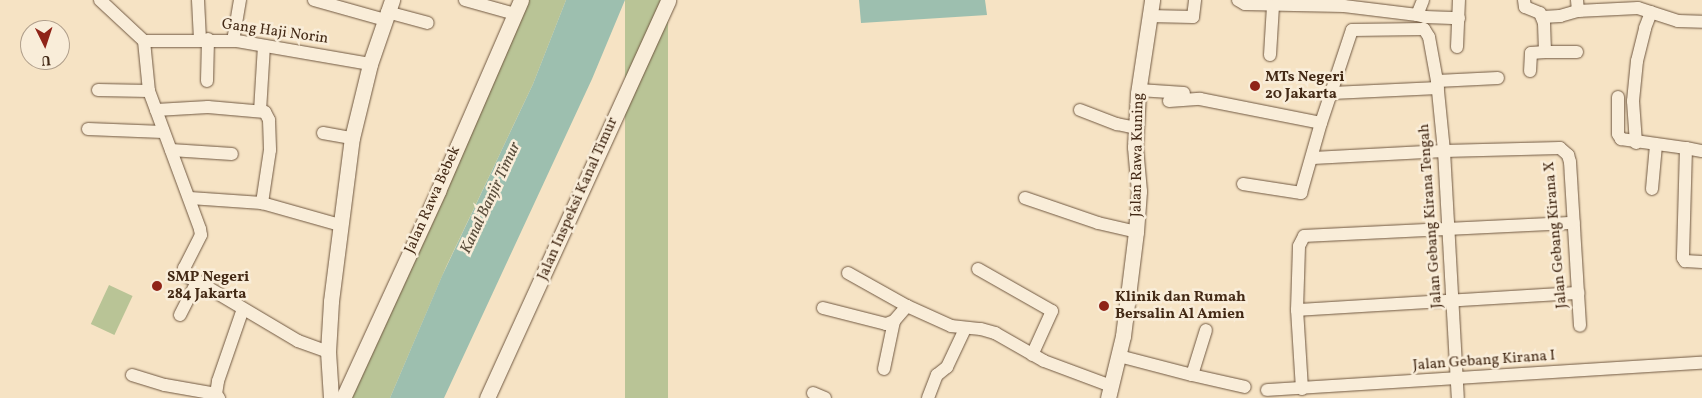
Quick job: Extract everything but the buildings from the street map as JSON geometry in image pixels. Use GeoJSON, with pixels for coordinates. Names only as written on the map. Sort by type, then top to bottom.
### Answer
{"type":"FeatureCollection","features":[{"type":"Feature","properties":{"kind":"street"},"geometry":{"type":"LineString","coordinates":[[100,0],[144,41],[149,91],[163,132],[190,198],[200,235],[184,273],[298,341],[328,352]]}},
{"type":"Feature","properties":{"kind":"street"},"geometry":{"type":"LineString","coordinates":[[198,0],[204,40],[207,81]]}},
{"type":"Feature","properties":{"kind":"street"},"geometry":{"type":"LineString","coordinates":[[233,41],[240,0]]}},
{"type":"Feature","properties":{"kind":"street"},"geometry":{"type":"LineString","coordinates":[[314,0],[388,11],[428,23]]}},
{"type":"Feature","properties":{"kind":"street"},"geometry":{"type":"LineString","coordinates":[[464,0],[515,14]]}},
{"type":"Feature","properties":{"kind":"street","name":"Jalan Rawa Bebek"},"geometry":{"type":"LineString","coordinates":[[343,398],[438,191],[521,0]]}},
{"type":"Feature","properties":{"kind":"street","name":"Jalan Inspeksi Kanal Timur"},"geometry":{"type":"LineString","coordinates":[[487,398],[668,0]]}},
{"type":"Feature","properties":{"kind":"street","name":"Jalan Rawa Kuning"},"geometry":{"type":"LineString","coordinates":[[1110,392],[1119,356],[1136,232],[1139,191],[1135,146],[1136,128],[1139,90],[1152,0]]}},
{"type":"Feature","properties":{"kind":"street"},"geometry":{"type":"LineString","coordinates":[[1149,16],[1193,17],[1195,0]]}},
{"type":"Feature","properties":{"kind":"street"},"geometry":{"type":"LineString","coordinates":[[1238,0],[1241,4],[1273,6],[1306,2],[1345,3],[1417,14],[1425,17],[1459,18]]}},
{"type":"Feature","properties":{"kind":"street"},"geometry":{"type":"LineString","coordinates":[[1417,14],[1423,0]]}},
{"type":"Feature","properties":{"kind":"street"},"geometry":{"type":"LineString","coordinates":[[1457,47],[1459,0]]}},
{"type":"Feature","properties":{"kind":"street"},"geometry":{"type":"LineString","coordinates":[[1524,0],[1525,7],[1540,13],[1543,17],[1545,52]]}},
{"type":"Feature","properties":{"kind":"street"},"geometry":{"type":"LineString","coordinates":[[1543,17],[1560,16],[1578,5],[1639,4],[1654,8],[1678,21],[1702,22]]}},
{"type":"Feature","properties":{"kind":"street"},"geometry":{"type":"LineString","coordinates":[[1270,55],[1273,6]]}},
{"type":"Feature","properties":{"kind":"street"},"geometry":{"type":"LineString","coordinates":[[1636,143],[1633,101],[1637,61],[1644,28],[1654,8]]}},
{"type":"Feature","properties":{"kind":"street"},"geometry":{"type":"LineString","coordinates":[[331,398],[328,352],[330,301],[352,138],[370,64],[388,11]]}},
{"type":"Feature","properties":{"kind":"street","name":"Jalan Gebang Kirana Tengah"},"geometry":{"type":"LineString","coordinates":[[1332,94],[1352,30],[1420,27],[1427,32],[1438,84],[1444,151],[1458,398]]}},
{"type":"Feature","properties":{"kind":"street","name":"Gang Haji Norin"},"geometry":{"type":"LineString","coordinates":[[144,41],[233,41],[370,64]]}},
{"type":"Feature","properties":{"kind":"street"},"geometry":{"type":"LineString","coordinates":[[260,111],[264,46]]}},
{"type":"Feature","properties":{"kind":"street"},"geometry":{"type":"LineString","coordinates":[[1530,72],[1531,52],[1577,52]]}},
{"type":"Feature","properties":{"kind":"street"},"geometry":{"type":"LineString","coordinates":[[1243,184],[1301,193],[1313,158],[1321,123],[1332,94],[1498,78]]}},
{"type":"Feature","properties":{"kind":"street"},"geometry":{"type":"LineString","coordinates":[[98,90],[149,91]]}},
{"type":"Feature","properties":{"kind":"street"},"geometry":{"type":"LineString","coordinates":[[1139,90],[1195,94]]}},
{"type":"Feature","properties":{"kind":"street"},"geometry":{"type":"LineString","coordinates":[[1618,97],[1619,137],[1623,141],[1702,151]]}},
{"type":"Feature","properties":{"kind":"street"},"geometry":{"type":"LineString","coordinates":[[1169,101],[1187,98],[1208,100],[1321,123]]}},
{"type":"Feature","properties":{"kind":"street"},"geometry":{"type":"LineString","coordinates":[[156,110],[208,107],[260,111],[268,115],[270,137],[269,162],[262,203]]}},
{"type":"Feature","properties":{"kind":"street"},"geometry":{"type":"LineString","coordinates":[[1080,110],[1117,124],[1136,128]]}},
{"type":"Feature","properties":{"kind":"street"},"geometry":{"type":"LineString","coordinates":[[88,129],[163,132]]}},
{"type":"Feature","properties":{"kind":"street"},"geometry":{"type":"LineString","coordinates":[[323,133],[352,138]]}},
{"type":"Feature","properties":{"kind":"street"},"geometry":{"type":"LineString","coordinates":[[1652,189],[1656,145]]}},
{"type":"Feature","properties":{"kind":"street","name":"Jalan Gebang Kirana X"},"geometry":{"type":"LineString","coordinates":[[1444,151],[1556,146],[1564,151],[1570,162],[1580,326]]}},
{"type":"Feature","properties":{"kind":"street"},"geometry":{"type":"LineString","coordinates":[[1686,148],[1682,258],[1685,261],[1702,262]]}},
{"type":"Feature","properties":{"kind":"street"},"geometry":{"type":"LineString","coordinates":[[171,150],[232,154]]}},
{"type":"Feature","properties":{"kind":"street"},"geometry":{"type":"LineString","coordinates":[[1313,158],[1444,151]]}},
{"type":"Feature","properties":{"kind":"street"},"geometry":{"type":"LineString","coordinates":[[190,198],[262,203],[340,225]]}},
{"type":"Feature","properties":{"kind":"street"},"geometry":{"type":"LineString","coordinates":[[1025,198],[1098,223],[1136,232]]}},
{"type":"Feature","properties":{"kind":"street"},"geometry":{"type":"LineString","coordinates":[[1302,389],[1297,310],[1299,246],[1304,236],[1574,223]]}},
{"type":"Feature","properties":{"kind":"street"},"geometry":{"type":"LineString","coordinates":[[978,269],[1052,311],[1032,355]]}},
{"type":"Feature","properties":{"kind":"street"},"geometry":{"type":"LineString","coordinates":[[848,273],[934,320],[965,329],[981,328],[994,333],[1032,355],[1110,392]]}},
{"type":"Feature","properties":{"kind":"street"},"geometry":{"type":"LineString","coordinates":[[180,316],[198,281]]}},
{"type":"Feature","properties":{"kind":"street"},"geometry":{"type":"LineString","coordinates":[[1297,310],[1578,294]]}},
{"type":"Feature","properties":{"kind":"street"},"geometry":{"type":"LineString","coordinates":[[824,308],[886,324],[894,321],[907,306]]}},
{"type":"Feature","properties":{"kind":"street"},"geometry":{"type":"LineString","coordinates":[[132,374],[165,385],[217,396],[218,381],[243,309]]}},
{"type":"Feature","properties":{"kind":"street"},"geometry":{"type":"LineString","coordinates":[[884,369],[894,321]]}},
{"type":"Feature","properties":{"kind":"street"},"geometry":{"type":"LineString","coordinates":[[928,398],[937,375],[947,367],[965,329]]}},
{"type":"Feature","properties":{"kind":"street"},"geometry":{"type":"LineString","coordinates":[[1192,375],[1206,330]]}},
{"type":"Feature","properties":{"kind":"street"},"geometry":{"type":"LineString","coordinates":[[1119,356],[1245,387]]}},
{"type":"Feature","properties":{"kind":"street","name":"Jalan Gebang Kirana I"},"geometry":{"type":"LineString","coordinates":[[1268,390],[1702,364]]}},
{"type":"Feature","properties":{"kind":"shaded area"},"geometry":{"type":"Polygon","coordinates":[[[521,0],[566,0],[533,84],[446,267],[390,398],[343,398],[521,0]]]}},
{"type":"Feature","properties":{"kind":"shaded area"},"geometry":{"type":"Polygon","coordinates":[[[625,0],[668,0],[668,398],[625,398],[625,0]]]}},
{"type":"Feature","properties":{"kind":"shaded area"},"geometry":{"type":"Polygon","coordinates":[[[109,285],[133,296],[114,335],[91,324],[109,285]]]}},
{"type":"Feature","properties":{"kind":"water","name":"Kanal Banjir Timur"},"geometry":{"type":"Polygon","coordinates":[[[566,0],[625,0],[592,79],[444,398],[390,398],[442,276],[533,84],[566,0]]]}},
{"type":"Feature","properties":{"kind":"water"},"geometry":{"type":"Polygon","coordinates":[[[859,0],[985,0],[987,15],[861,23],[859,0]]]}},
{"type":"Feature","properties":{"kind":"place","name":"MTs Negeri 20 Jakarta"},"geometry":{"type":"Point","coordinates":[1255,86]}},
{"type":"Feature","properties":{"kind":"place","name":"SMP Negeri 284 Jakarta"},"geometry":{"type":"Point","coordinates":[157,286]}},
{"type":"Feature","properties":{"kind":"place","name":"Klinik dan Rumah Bersalin Al Amien"},"geometry":{"type":"Point","coordinates":[1104,306]}}]}
